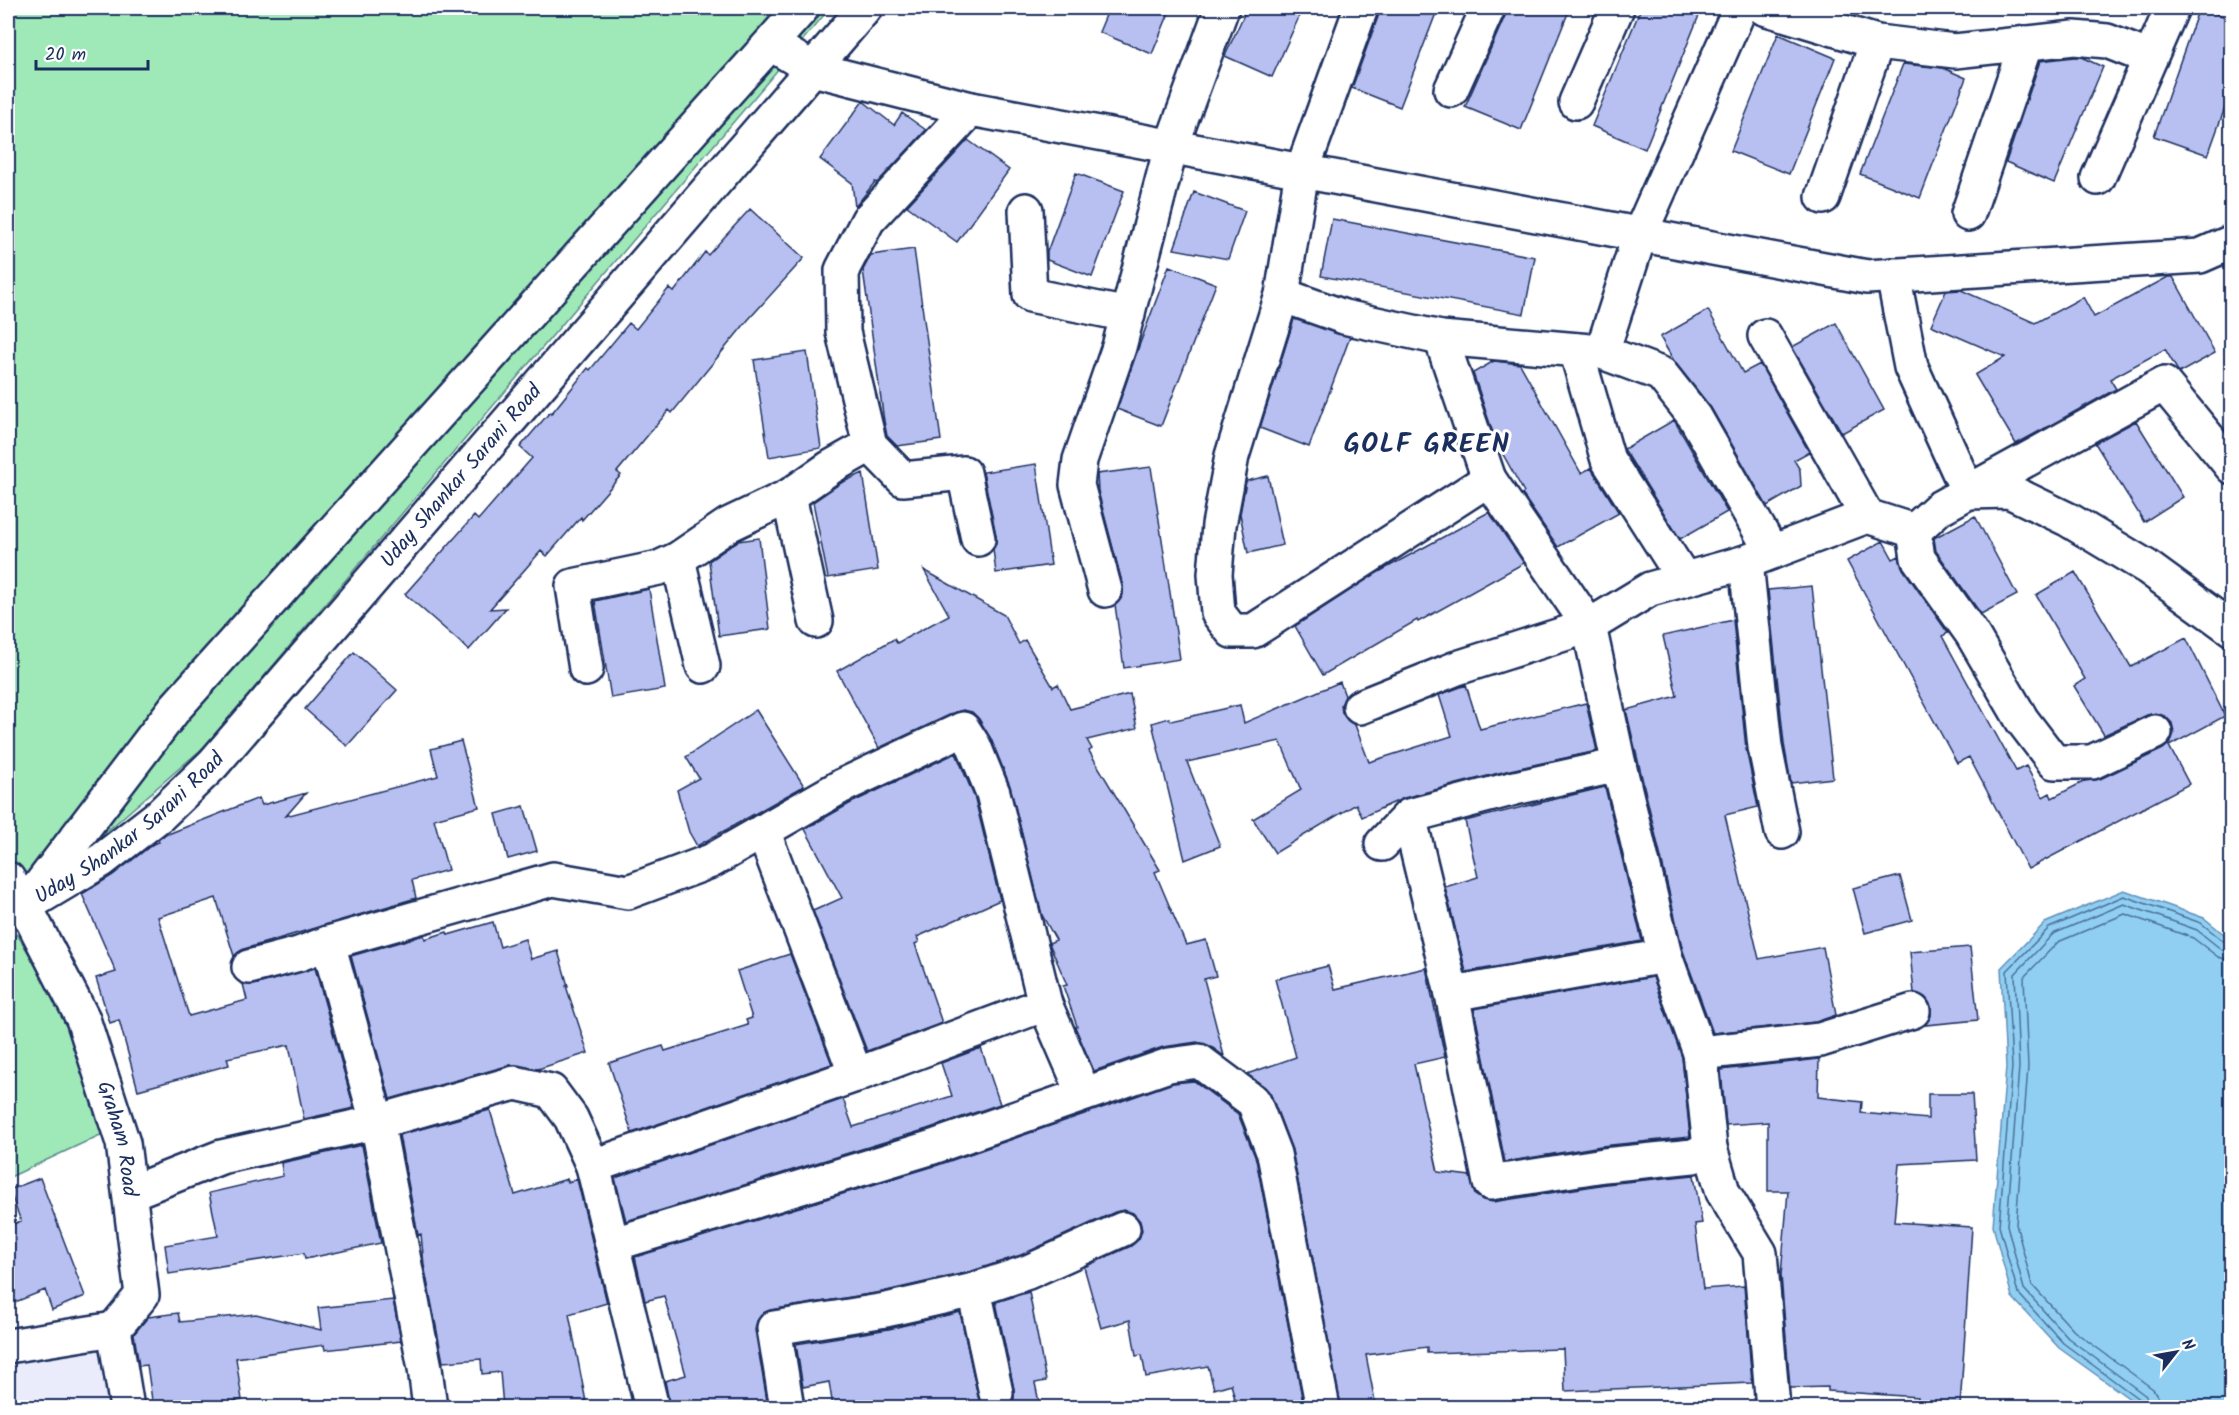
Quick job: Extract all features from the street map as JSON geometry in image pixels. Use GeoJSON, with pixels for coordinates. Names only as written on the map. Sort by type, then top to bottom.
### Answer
{"type":"FeatureCollection","features":[{"type":"Feature","properties":{"kind":"street","name":"Uday Shankar Sarani Road"},"geometry":{"type":"LineString","coordinates":[[12,904],[175,708],[802,8]]}},
{"type":"Feature","properties":{"kind":"street","name":"Uday Shankar Sarani Road"},"geometry":{"type":"LineString","coordinates":[[12,904],[110,854],[160,815],[213,764],[865,8]]}},
{"type":"Feature","properties":{"kind":"street"},"geometry":{"type":"LineString","coordinates":[[1105,590],[1077,485],[1080,460],[1119,347],[1171,147],[1222,8]]}},
{"type":"Feature","properties":{"kind":"street"},"geometry":{"type":"LineString","coordinates":[[1361,8],[1302,171],[1282,295],[1232,456],[1219,525],[1215,574],[1218,614],[1232,631],[1253,630],[1489,479]]}},
{"type":"Feature","properties":{"kind":"street"},"geometry":{"type":"LineString","coordinates":[[1451,90],[1488,8]]}},
{"type":"Feature","properties":{"kind":"street"},"geometry":{"type":"LineString","coordinates":[[1576,102],[1617,8]]}},
{"type":"Feature","properties":{"kind":"street"},"geometry":{"type":"LineString","coordinates":[[1684,579],[1608,460],[1589,351],[1740,8]]}},
{"type":"Feature","properties":{"kind":"street"},"geometry":{"type":"LineString","coordinates":[[1764,8],[1877,42],[1955,51],[2074,38],[2107,41],[2150,58]]}},
{"type":"Feature","properties":{"kind":"street"},"geometry":{"type":"LineString","coordinates":[[2098,177],[2172,8]]}},
{"type":"Feature","properties":{"kind":"street"},"geometry":{"type":"LineString","coordinates":[[1823,197],[1877,42]]}},
{"type":"Feature","properties":{"kind":"street"},"geometry":{"type":"LineString","coordinates":[[1968,214],[2026,43]]}},
{"type":"Feature","properties":{"kind":"street"},"geometry":{"type":"LineString","coordinates":[[771,44],[813,69],[971,109],[1868,277],[2200,256],[2232,242]]}},
{"type":"Feature","properties":{"kind":"street"},"geometry":{"type":"LineString","coordinates":[[971,109],[868,220],[842,270],[843,332],[870,445],[903,479],[964,473],[978,539]]}},
{"type":"Feature","properties":{"kind":"street"},"geometry":{"type":"LineString","coordinates":[[1026,210],[1030,295],[1128,315]]}},
{"type":"Feature","properties":{"kind":"street"},"geometry":{"type":"LineString","coordinates":[[1893,275],[1911,367],[1968,492]]}},
{"type":"Feature","properties":{"kind":"street"},"geometry":{"type":"LineString","coordinates":[[1282,295],[1344,317],[1441,338],[1589,351],[1661,374],[1695,417],[1759,557],[1765,747],[1782,832]]}},
{"type":"Feature","properties":{"kind":"street"},"geometry":{"type":"LineString","coordinates":[[1764,336],[1867,516]]}},
{"type":"Feature","properties":{"kind":"street"},"geometry":{"type":"LineString","coordinates":[[1441,338],[1489,479],[1589,626],[1618,765],[1665,956],[1700,1053],[1710,1149],[1723,1192],[1760,1253],[1773,1407]]}},
{"type":"Feature","properties":{"kind":"street"},"geometry":{"type":"LineString","coordinates":[[1914,531],[1939,508],[2164,384],[2232,467]]}},
{"type":"Feature","properties":{"kind":"street"},"geometry":{"type":"LineString","coordinates":[[586,669],[573,586],[659,568],[728,525],[789,496],[831,467],[870,445]]}},
{"type":"Feature","properties":{"kind":"street"},"geometry":{"type":"LineString","coordinates":[[1968,492],[2009,491],[2069,520],[2146,567],[2232,629]]}},
{"type":"Feature","properties":{"kind":"street"},"geometry":{"type":"LineString","coordinates":[[789,496],[816,621]]}},
{"type":"Feature","properties":{"kind":"street"},"geometry":{"type":"LineString","coordinates":[[1360,707],[1457,668],[1589,626],[1650,589],[1759,557],[1867,516],[1914,531]]}},
{"type":"Feature","properties":{"kind":"street"},"geometry":{"type":"LineString","coordinates":[[1914,531],[1918,558],[1972,634],[2022,720],[2054,762],[2092,762],[2156,732]]}},
{"type":"Feature","properties":{"kind":"street"},"geometry":{"type":"LineString","coordinates":[[678,558],[703,666]]}},
{"type":"Feature","properties":{"kind":"street"},"geometry":{"type":"LineString","coordinates":[[249,967],[553,879],[628,892],[711,861],[842,786],[963,729],[974,746],[993,793],[1012,880],[1045,1004],[1084,1094]]}},
{"type":"Feature","properties":{"kind":"street"},"geometry":{"type":"LineString","coordinates":[[1382,844],[1409,816],[1515,788],[1618,765]]}},
{"type":"Feature","properties":{"kind":"street"},"geometry":{"type":"LineString","coordinates":[[1409,816],[1452,994],[1490,1182],[1604,1165],[1693,1156],[1710,1149]]}},
{"type":"Feature","properties":{"kind":"street"},"geometry":{"type":"LineString","coordinates":[[763,831],[856,1075]]}},
{"type":"Feature","properties":{"kind":"street","name":"Graham Road"},"geometry":{"type":"LineString","coordinates":[[12,904],[82,1019],[123,1143],[142,1295],[114,1329]]}},
{"type":"Feature","properties":{"kind":"street"},"geometry":{"type":"LineString","coordinates":[[328,943],[377,1122],[425,1368],[430,1407]]}},
{"type":"Feature","properties":{"kind":"street"},"geometry":{"type":"LineString","coordinates":[[1452,994],[1665,956]]}},
{"type":"Feature","properties":{"kind":"street"},"geometry":{"type":"LineString","coordinates":[[593,1166],[856,1075],[1045,1004]]}},
{"type":"Feature","properties":{"kind":"street"},"geometry":{"type":"LineString","coordinates":[[1700,1053],[1820,1040],[1913,1011]]}},
{"type":"Feature","properties":{"kind":"street"},"geometry":{"type":"LineString","coordinates":[[614,1244],[933,1148],[1169,1065],[1199,1061],[1254,1102],[1274,1154],[1323,1407]]}},
{"type":"Feature","properties":{"kind":"street"},"geometry":{"type":"LineString","coordinates":[[130,1193],[221,1157],[377,1122],[515,1083],[551,1091],[571,1118],[593,1166],[614,1244],[652,1407]]}},
{"type":"Feature","properties":{"kind":"street"},"geometry":{"type":"LineString","coordinates":[[787,1407],[774,1328],[886,1310],[974,1290],[1028,1272],[1124,1229]]}},
{"type":"Feature","properties":{"kind":"street"},"geometry":{"type":"LineString","coordinates":[[974,1290],[996,1393]]}},
{"type":"Feature","properties":{"kind":"street"},"geometry":{"type":"LineString","coordinates":[[8,1346],[114,1329],[127,1407]]}},
{"type":"Feature","properties":{"kind":"shaded area"},"geometry":{"type":"Polygon","coordinates":[[[104,1339],[115,1407],[8,1408],[8,1355],[104,1339]]]}},
{"type":"Feature","properties":{"kind":"green space"},"geometry":{"type":"Polygon","coordinates":[[[8,8],[830,8],[205,746],[22,905],[8,861],[8,8]]]}},
{"type":"Feature","properties":{"kind":"green space"},"geometry":{"type":"Polygon","coordinates":[[[17,934],[70,1021],[111,1130],[8,1178],[8,944],[17,934]]]}},
{"type":"Feature","properties":{"kind":"water"},"geometry":{"type":"Polygon","coordinates":[[[2124,890],[2204,918],[2231,940],[2231,1407],[2141,1407],[2059,1348],[2012,1297],[1993,1226],[2006,1067],[2001,968],[2045,923],[2124,890]]]}},
{"type":"Feature","properties":{"kind":"building"},"geometry":{"type":"Polygon","coordinates":[[[1109,8],[1171,8],[1152,54],[1099,32],[1109,8]]]}},
{"type":"Feature","properties":{"kind":"building"},"geometry":{"type":"Polygon","coordinates":[[[1247,8],[1303,8],[1272,77],[1225,56],[1247,8]]]}},
{"type":"Feature","properties":{"kind":"building"},"geometry":{"type":"Polygon","coordinates":[[[1379,8],[1438,8],[1400,107],[1352,88],[1379,14],[1379,8]]]}},
{"type":"Feature","properties":{"kind":"building"},"geometry":{"type":"Polygon","coordinates":[[[1507,8],[1570,8],[1521,130],[1465,107],[1507,8]]]}},
{"type":"Feature","properties":{"kind":"building"},"geometry":{"type":"Polygon","coordinates":[[[1641,8],[1702,8],[1645,149],[1592,126],[1641,8]]]}},
{"type":"Feature","properties":{"kind":"building"},"geometry":{"type":"Polygon","coordinates":[[[2199,8],[2232,19],[2232,88],[2208,155],[2154,136],[2199,8]]]}},
{"type":"Feature","properties":{"kind":"building"},"geometry":{"type":"Polygon","coordinates":[[[1778,34],[1835,58],[1789,174],[1731,151],[1778,34]]]}},
{"type":"Feature","properties":{"kind":"building"},"geometry":{"type":"Polygon","coordinates":[[[2081,57],[2103,67],[2054,183],[2006,162],[2040,61],[2081,57]]]}},
{"type":"Feature","properties":{"kind":"building"},"geometry":{"type":"Polygon","coordinates":[[[1903,64],[1943,68],[1966,78],[1920,198],[1860,174],[1903,64]]]}},
{"type":"Feature","properties":{"kind":"building"},"geometry":{"type":"Polygon","coordinates":[[[863,101],[894,125],[902,113],[926,130],[877,183],[875,182],[855,207],[852,183],[820,159],[863,101]]]}},
{"type":"Feature","properties":{"kind":"building"},"geometry":{"type":"Polygon","coordinates":[[[968,140],[1009,170],[957,242],[907,206],[968,140]]]}},
{"type":"Feature","properties":{"kind":"building"},"geometry":{"type":"Polygon","coordinates":[[[1076,173],[1124,191],[1092,277],[1047,260],[1047,252],[1076,173]]]}},
{"type":"Feature","properties":{"kind":"building"},"geometry":{"type":"Polygon","coordinates":[[[1194,192],[1245,211],[1228,259],[1174,249],[1194,192]]]}},
{"type":"Feature","properties":{"kind":"building"},"geometry":{"type":"Polygon","coordinates":[[[750,209],[804,258],[748,320],[672,413],[669,410],[617,472],[621,475],[582,520],[581,517],[547,556],[541,551],[490,609],[506,608],[469,650],[405,594],[474,516],[478,520],[532,458],[520,447],[550,412],[551,414],[588,368],[590,370],[629,323],[636,329],[669,288],[674,292],[705,252],[708,255],[750,209]]]}},
{"type":"Feature","properties":{"kind":"building"},"geometry":{"type":"Polygon","coordinates":[[[1332,219],[1535,257],[1524,314],[1321,276],[1332,219]]]}},
{"type":"Feature","properties":{"kind":"building"},"geometry":{"type":"Polygon","coordinates":[[[914,249],[941,440],[897,446],[887,436],[884,421],[863,270],[871,255],[914,249]]]}},
{"type":"Feature","properties":{"kind":"building"},"geometry":{"type":"Polygon","coordinates":[[[1169,266],[1216,284],[1161,426],[1117,409],[1169,266]]]}},
{"type":"Feature","properties":{"kind":"building"},"geometry":{"type":"Polygon","coordinates":[[[2168,277],[2173,277],[2215,353],[2179,373],[2165,349],[2110,379],[2116,389],[2016,444],[1975,375],[2005,357],[1931,325],[1946,291],[1961,290],[2035,323],[2083,297],[2094,317],[2168,277]]]}},
{"type":"Feature","properties":{"kind":"building"},"geometry":{"type":"Polygon","coordinates":[[[1708,310],[1743,373],[1760,364],[1809,452],[1794,460],[1800,470],[1801,486],[1767,506],[1711,408],[1674,361],[1660,337],[1708,310]]]}},
{"type":"Feature","properties":{"kind":"building"},"geometry":{"type":"Polygon","coordinates":[[[1294,319],[1350,337],[1309,447],[1260,428],[1294,319]]]}},
{"type":"Feature","properties":{"kind":"building"},"geometry":{"type":"Polygon","coordinates":[[[1836,323],[1884,410],[1842,433],[1792,347],[1836,323]]]}},
{"type":"Feature","properties":{"kind":"building"},"geometry":{"type":"Polygon","coordinates":[[[807,352],[821,448],[769,457],[754,360],[807,352]]]}},
{"type":"Feature","properties":{"kind":"building"},"geometry":{"type":"Polygon","coordinates":[[[1494,361],[1520,364],[1581,473],[1591,468],[1619,513],[1558,547],[1522,494],[1524,492],[1496,442],[1473,373],[1494,361]]]}},
{"type":"Feature","properties":{"kind":"building"},"geometry":{"type":"Polygon","coordinates":[[[1674,420],[1727,512],[1680,539],[1624,449],[1674,420]]]}},
{"type":"Feature","properties":{"kind":"building"},"geometry":{"type":"Polygon","coordinates":[[[2136,421],[2183,497],[2144,522],[2095,443],[2136,421]]]}},
{"type":"Feature","properties":{"kind":"building"},"geometry":{"type":"Polygon","coordinates":[[[1036,464],[1051,565],[996,573],[993,549],[996,544],[996,535],[983,472],[1036,464]]]}},
{"type":"Feature","properties":{"kind":"building"},"geometry":{"type":"Polygon","coordinates":[[[1151,467],[1180,659],[1124,668],[1115,605],[1123,595],[1123,586],[1098,491],[1097,474],[1151,467]]]}},
{"type":"Feature","properties":{"kind":"building"},"geometry":{"type":"Polygon","coordinates":[[[863,473],[878,570],[828,578],[813,502],[841,483],[863,473]]]}},
{"type":"Feature","properties":{"kind":"building"},"geometry":{"type":"Polygon","coordinates":[[[1268,476],[1283,545],[1248,553],[1240,514],[1246,481],[1268,476]]]}},
{"type":"Feature","properties":{"kind":"building"},"geometry":{"type":"Polygon","coordinates":[[[1489,512],[1524,563],[1418,622],[1417,620],[1323,675],[1295,626],[1375,574],[1489,512]]]}},
{"type":"Feature","properties":{"kind":"building"},"geometry":{"type":"Polygon","coordinates":[[[1975,516],[2017,595],[1981,614],[1936,551],[1934,538],[1975,516]]]}},
{"type":"Feature","properties":{"kind":"building"},"geometry":{"type":"Polygon","coordinates":[[[759,538],[770,629],[719,636],[709,561],[738,541],[759,538]]]}},
{"type":"Feature","properties":{"kind":"building"},"geometry":{"type":"Polygon","coordinates":[[[1883,541],[1893,559],[1899,556],[1903,569],[1948,633],[1942,636],[2016,771],[2026,766],[2043,797],[2050,793],[2052,798],[2085,781],[2100,779],[2163,749],[2171,742],[2174,733],[2172,723],[2166,717],[2156,713],[2104,735],[2074,686],[2085,679],[2036,595],[2075,572],[2131,667],[2186,638],[2225,716],[2169,746],[2189,784],[2028,869],[1969,757],[1957,763],[1847,561],[1883,541]]]}},
{"type":"Feature","properties":{"kind":"building"},"geometry":{"type":"Polygon","coordinates":[[[924,570],[1004,615],[1019,644],[1025,640],[1053,687],[1058,684],[1070,709],[1130,694],[1137,728],[1087,740],[1092,749],[1089,751],[1160,870],[1155,872],[1186,945],[1206,940],[1216,976],[1204,979],[1224,1056],[1210,1046],[1197,1042],[1163,1047],[1094,1071],[1075,1027],[1077,1026],[1063,986],[1067,985],[1049,943],[1056,940],[1042,915],[1010,786],[991,739],[979,719],[972,712],[963,710],[956,712],[879,748],[837,671],[894,639],[897,643],[949,615],[924,570]]]}},
{"type":"Feature","properties":{"kind":"building"},"geometry":{"type":"Polygon","coordinates":[[[1812,586],[1833,778],[1791,783],[1784,744],[1768,590],[1812,586]]]}},
{"type":"Feature","properties":{"kind":"building"},"geometry":{"type":"Polygon","coordinates":[[[649,589],[665,689],[611,698],[595,601],[649,589]]]}},
{"type":"Feature","properties":{"kind":"building"},"geometry":{"type":"Polygon","coordinates":[[[1733,620],[1746,749],[1758,807],[1725,815],[1759,959],[1823,947],[1836,1015],[1816,1022],[1713,1033],[1683,951],[1626,710],[1677,696],[1663,636],[1733,620]]]}},
{"type":"Feature","properties":{"kind":"building"},"geometry":{"type":"Polygon","coordinates":[[[354,652],[397,690],[347,746],[305,709],[354,652]]]}},
{"type":"Feature","properties":{"kind":"building"},"geometry":{"type":"Polygon","coordinates":[[[1340,682],[1345,696],[1341,705],[1342,713],[1348,721],[1355,725],[1369,762],[1452,736],[1439,695],[1466,685],[1480,729],[1586,703],[1597,751],[1510,770],[1404,798],[1362,817],[1356,804],[1275,853],[1253,819],[1301,790],[1280,741],[1187,762],[1220,846],[1185,860],[1152,723],[1169,718],[1171,721],[1240,705],[1244,723],[1340,682]]]}},
{"type":"Feature","properties":{"kind":"building"},"geometry":{"type":"Polygon","coordinates":[[[756,710],[804,786],[697,846],[689,832],[677,790],[699,778],[686,757],[756,710]]]}},
{"type":"Feature","properties":{"kind":"building"},"geometry":{"type":"Polygon","coordinates":[[[461,741],[479,807],[434,819],[448,870],[412,880],[416,898],[244,949],[234,956],[216,898],[158,917],[189,1016],[247,1000],[243,984],[254,985],[315,968],[354,1108],[304,1119],[289,1045],[227,1058],[229,1065],[138,1090],[119,1020],[110,1023],[96,978],[116,972],[82,894],[113,875],[153,844],[159,842],[158,840],[163,836],[259,798],[262,805],[306,793],[286,816],[438,776],[431,749],[461,741]]]}},
{"type":"Feature","properties":{"kind":"building"},"geometry":{"type":"Polygon","coordinates":[[[956,753],[975,799],[1000,900],[917,937],[919,942],[915,944],[942,1023],[867,1051],[813,911],[842,898],[805,829],[851,803],[956,753]]]}},
{"type":"Feature","properties":{"kind":"building"},"geometry":{"type":"Polygon","coordinates":[[[1605,787],[1642,941],[1466,972],[1445,887],[1478,877],[1465,821],[1605,787]]]}},
{"type":"Feature","properties":{"kind":"building"},"geometry":{"type":"Polygon","coordinates":[[[524,806],[537,851],[508,859],[496,814],[524,806]]]}},
{"type":"Feature","properties":{"kind":"building"},"geometry":{"type":"Polygon","coordinates":[[[1900,876],[1912,920],[1865,933],[1853,888],[1900,876]]]}},
{"type":"Feature","properties":{"kind":"building"},"geometry":{"type":"Polygon","coordinates":[[[493,922],[500,947],[525,939],[531,959],[558,951],[568,986],[566,986],[588,1053],[538,1069],[510,1065],[390,1099],[351,956],[424,935],[425,939],[447,932],[448,935],[493,922]]]}},
{"type":"Feature","properties":{"kind":"building"},"geometry":{"type":"Polygon","coordinates":[[[1970,947],[1978,1020],[1925,1025],[1931,1016],[1931,1006],[1925,997],[1914,993],[1910,952],[1970,947]]]}},
{"type":"Feature","properties":{"kind":"building"},"geometry":{"type":"Polygon","coordinates":[[[790,954],[832,1064],[632,1133],[609,1063],[663,1046],[665,1051],[748,1025],[746,1020],[752,1018],[737,971],[790,954]]]}},
{"type":"Feature","properties":{"kind":"building"},"geometry":{"type":"Polygon","coordinates":[[[1328,966],[1335,989],[1426,968],[1445,1057],[1414,1064],[1438,1172],[1470,1176],[1475,1195],[1483,1200],[1493,1202],[1606,1184],[1694,1175],[1702,1223],[1695,1224],[1703,1289],[1744,1286],[1752,1383],[1565,1391],[1563,1349],[1427,1353],[1427,1347],[1366,1355],[1376,1407],[1341,1407],[1292,1150],[1271,1095],[1265,1087],[1247,1074],[1296,1057],[1275,979],[1328,966]]]}},
{"type":"Feature","properties":{"kind":"building"},"geometry":{"type":"Polygon","coordinates":[[[1653,977],[1682,1057],[1690,1137],[1601,1146],[1505,1162],[1474,1009],[1653,977]]]}},
{"type":"Feature","properties":{"kind":"building"},"geometry":{"type":"Polygon","coordinates":[[[981,1048],[1000,1104],[927,1129],[626,1221],[615,1178],[843,1099],[853,1127],[952,1096],[941,1063],[981,1048]]]}},
{"type":"Feature","properties":{"kind":"building"},"geometry":{"type":"Polygon","coordinates":[[[1819,1059],[1818,1097],[1862,1102],[1861,1113],[1928,1119],[1928,1094],[1972,1094],[1976,1160],[1899,1164],[1894,1222],[1972,1227],[1960,1407],[1918,1407],[1918,1397],[1828,1391],[1828,1387],[1790,1388],[1781,1275],[1788,1191],[1768,1191],[1768,1122],[1726,1125],[1721,1070],[1819,1059]]]}},
{"type":"Feature","properties":{"kind":"building"},"geometry":{"type":"Polygon","coordinates":[[[1194,1081],[1238,1114],[1256,1159],[1304,1407],[1237,1407],[1231,1384],[1214,1389],[1208,1366],[1146,1377],[1142,1355],[1136,1356],[1130,1320],[1101,1328],[1084,1267],[1131,1246],[1139,1239],[1142,1230],[1140,1221],[1133,1213],[1124,1210],[1021,1255],[969,1272],[882,1292],[763,1313],[757,1321],[755,1330],[768,1407],[670,1407],[665,1381],[686,1375],[664,1296],[645,1301],[635,1257],[938,1165],[1173,1083],[1194,1081]]]}},
{"type":"Feature","properties":{"kind":"building"},"geometry":{"type":"Polygon","coordinates":[[[490,1110],[515,1195],[567,1179],[568,1182],[577,1179],[607,1303],[569,1314],[587,1407],[503,1407],[500,1372],[482,1374],[481,1359],[443,1362],[424,1265],[421,1234],[418,1235],[399,1135],[490,1110]]]}},
{"type":"Feature","properties":{"kind":"building"},"geometry":{"type":"Polygon","coordinates":[[[362,1145],[381,1243],[305,1259],[304,1253],[169,1274],[165,1245],[218,1236],[209,1193],[283,1176],[281,1163],[362,1145]]]}},
{"type":"Feature","properties":{"kind":"building"},"geometry":{"type":"Polygon","coordinates":[[[40,1178],[85,1296],[52,1310],[45,1290],[8,1305],[8,1226],[21,1221],[9,1190],[40,1178]]]}},
{"type":"Feature","properties":{"kind":"building"},"geometry":{"type":"Polygon","coordinates":[[[1029,1292],[1046,1381],[1035,1383],[1040,1407],[1008,1407],[1014,1399],[1014,1389],[996,1302],[1029,1292]]]}},
{"type":"Feature","properties":{"kind":"building"},"geometry":{"type":"Polygon","coordinates":[[[393,1300],[401,1341],[325,1350],[324,1345],[236,1358],[242,1400],[195,1407],[153,1407],[147,1365],[139,1366],[134,1334],[148,1317],[178,1313],[180,1322],[256,1314],[321,1330],[318,1308],[393,1300]]]}},
{"type":"Feature","properties":{"kind":"building"},"geometry":{"type":"Polygon","coordinates":[[[960,1312],[978,1397],[985,1407],[833,1407],[829,1382],[803,1387],[796,1344],[889,1329],[960,1312]]]}},
{"type":"Feature","properties":{"kind":"district","name":"GOLF GREEN"},"geometry":{"type":"Point","coordinates":[1427,444]}}]}
